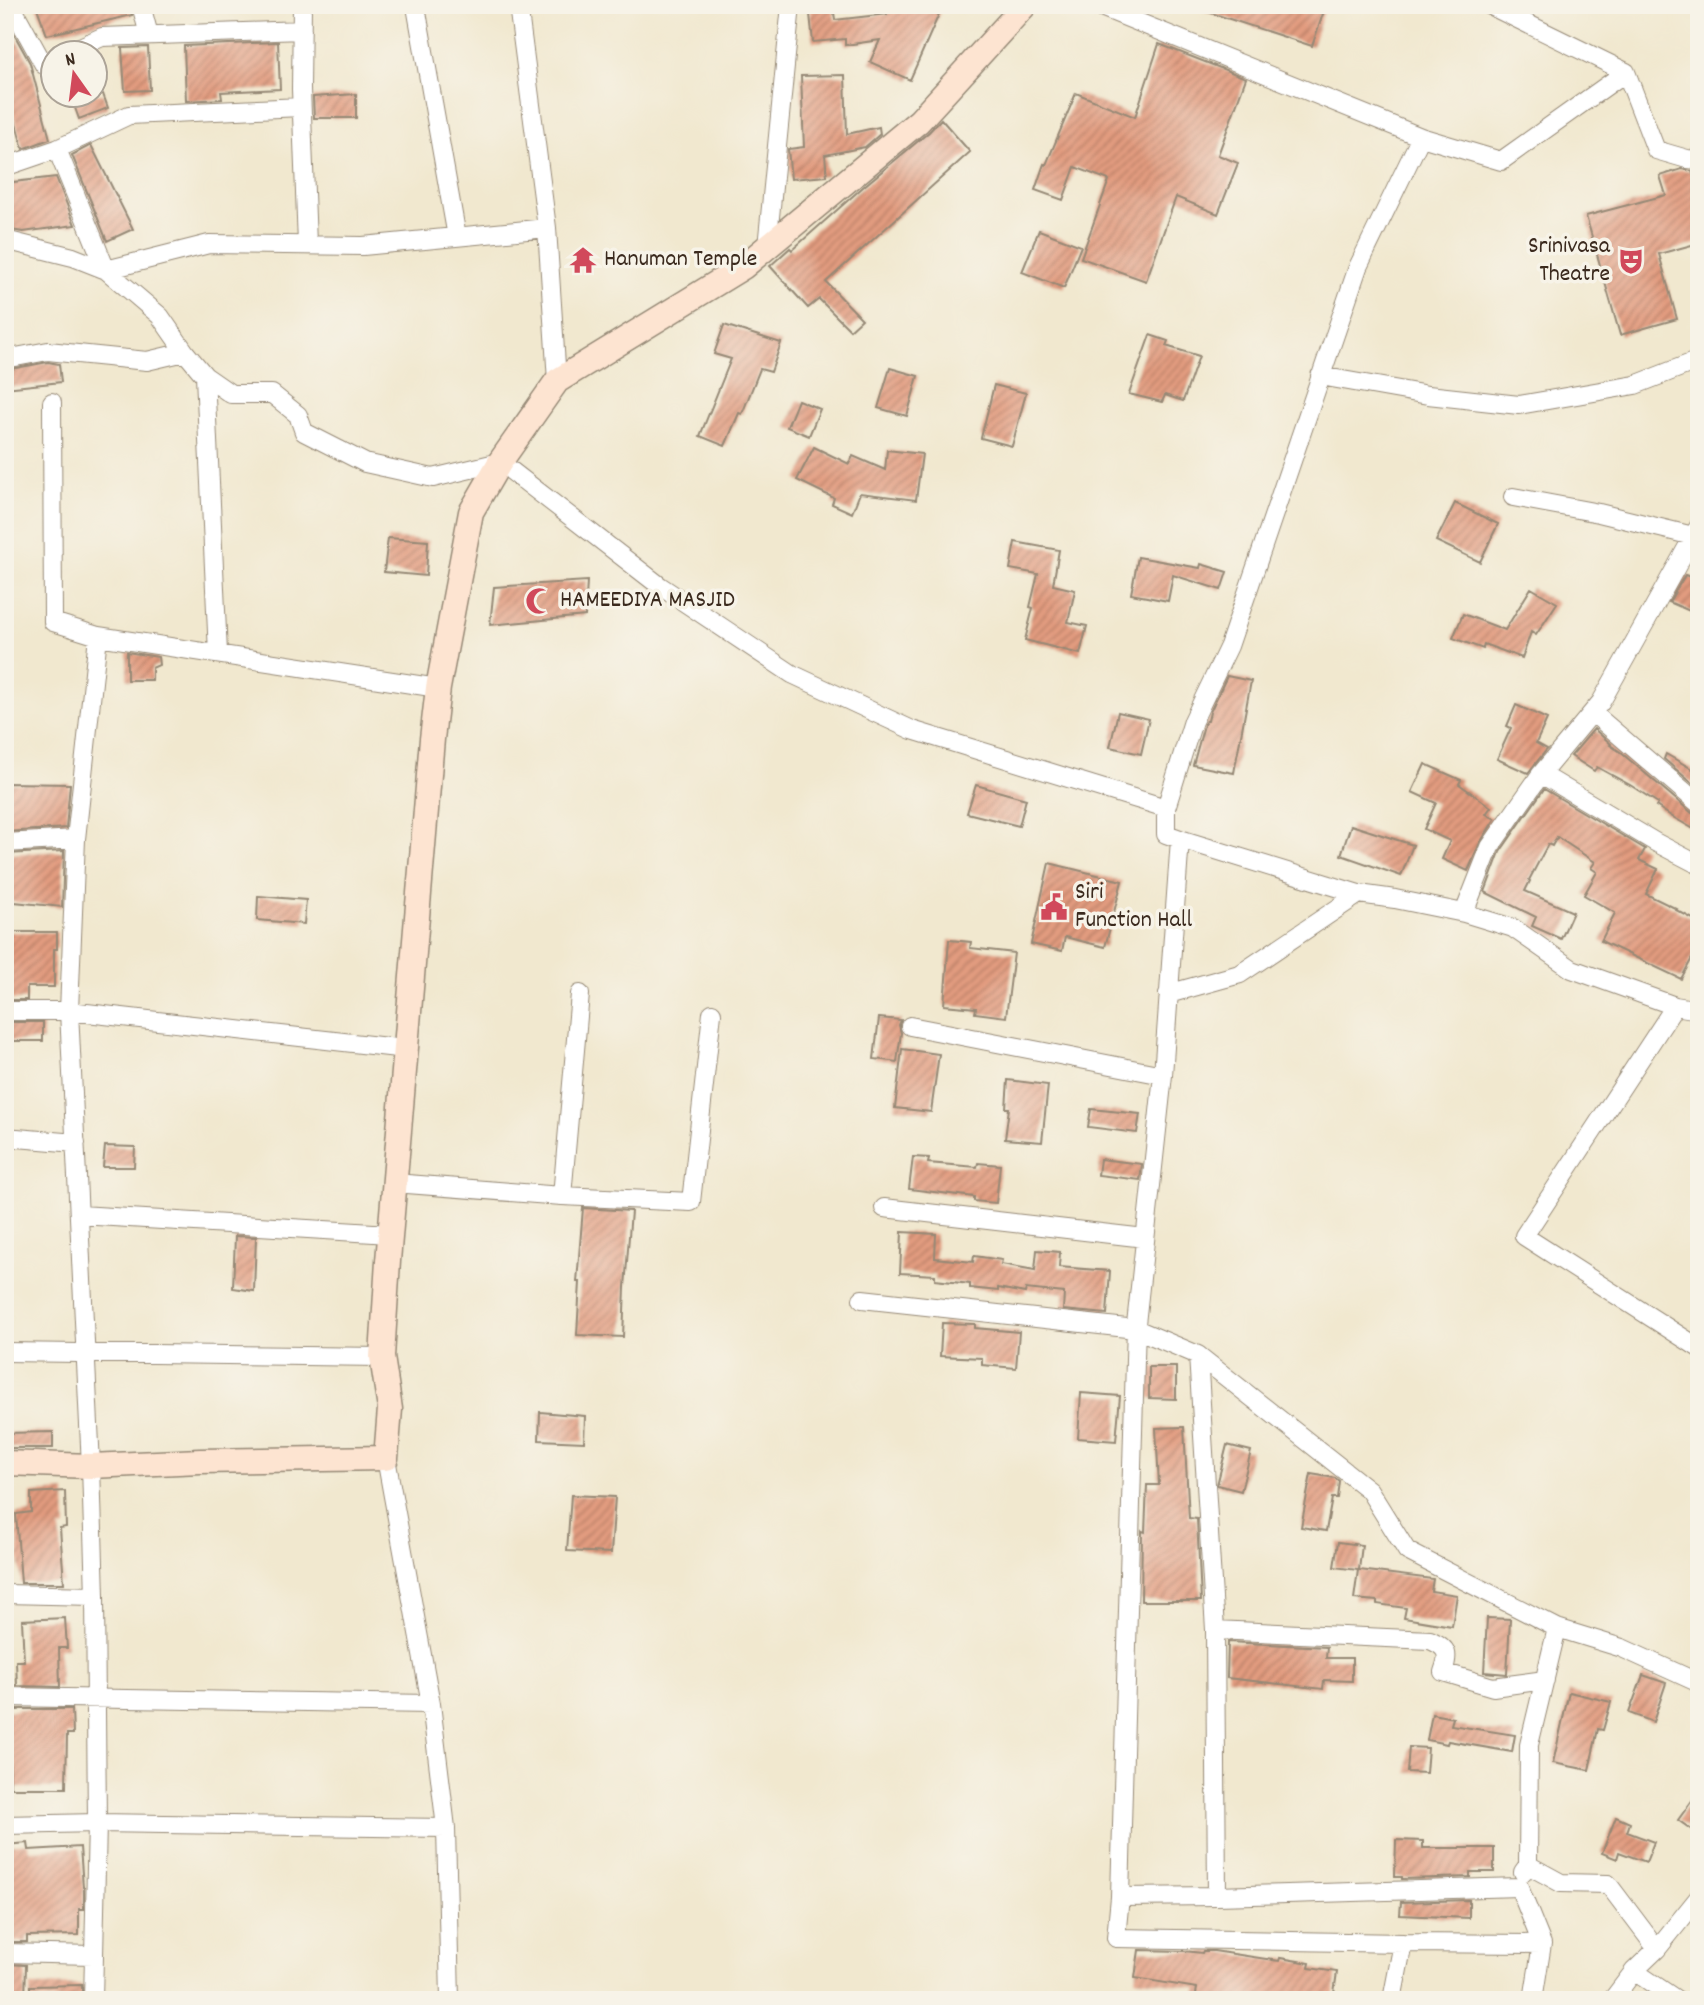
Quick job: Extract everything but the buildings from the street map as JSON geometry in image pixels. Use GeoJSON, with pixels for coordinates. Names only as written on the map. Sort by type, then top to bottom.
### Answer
{"type":"FeatureCollection","features":[{"type":"Feature","properties":{"kind":"street"},"geometry":{"type":"LineString","coordinates":[[11,5],[38,54]]}},
{"type":"Feature","properties":{"kind":"street"},"geometry":{"type":"LineString","coordinates":[[141,5],[149,35]]}},
{"type":"Feature","properties":{"kind":"street"},"geometry":{"type":"LineString","coordinates":[[302,5],[301,107],[307,244]]}},
{"type":"Feature","properties":{"kind":"street"},"geometry":{"type":"LineString","coordinates":[[518,5],[547,228],[557,382]]}},
{"type":"Feature","properties":{"kind":"street"},"geometry":{"type":"LineString","coordinates":[[766,247],[792,5]]}},
{"type":"Feature","properties":{"kind":"street"},"geometry":{"type":"LineString","coordinates":[[450,2000],[446,1828],[430,1704],[386,1458],[390,1409],[382,1357],[431,752],[439,688],[471,512],[500,462],[557,382],[743,267],[919,121],[1025,5]]}},
{"type":"Feature","properties":{"kind":"street"},"geometry":{"type":"LineString","coordinates":[[1096,5],[1421,138],[1501,161],[1626,72]]}},
{"type":"Feature","properties":{"kind":"street"},"geometry":{"type":"LineString","coordinates":[[1489,5],[1626,72],[1656,150],[1699,160]]}},
{"type":"Feature","properties":{"kind":"street"},"geometry":{"type":"LineString","coordinates":[[416,12],[457,237]]}},
{"type":"Feature","properties":{"kind":"street"},"geometry":{"type":"LineString","coordinates":[[100,38],[302,30]]}},
{"type":"Feature","properties":{"kind":"street"},"geometry":{"type":"LineString","coordinates":[[13,164],[57,149],[129,115],[301,107]]}},
{"type":"Feature","properties":{"kind":"street"},"geometry":{"type":"LineString","coordinates":[[1421,138],[1358,267],[1229,646],[1193,721],[1166,808],[1166,834],[1359,894],[1464,913],[1513,928],[1573,969],[1675,1006],[1699,1010]]}},
{"type":"Feature","properties":{"kind":"street"},"geometry":{"type":"LineString","coordinates":[[57,149],[106,270]]}},
{"type":"Feature","properties":{"kind":"street"},"geometry":{"type":"LineString","coordinates":[[106,270],[209,243],[363,246],[547,228]]}},
{"type":"Feature","properties":{"kind":"street"},"geometry":{"type":"LineString","coordinates":[[5,240],[74,257],[106,270],[160,316],[205,376],[231,394],[272,394],[298,415],[304,432],[365,463],[433,478],[500,462]]}},
{"type":"Feature","properties":{"kind":"street"},"geometry":{"type":"LineString","coordinates":[[5,359],[48,351],[147,361],[185,352]]}},
{"type":"Feature","properties":{"kind":"street"},"geometry":{"type":"LineString","coordinates":[[1320,376],[1428,395],[1519,405],[1635,385],[1699,360]]}},
{"type":"Feature","properties":{"kind":"street"},"geometry":{"type":"LineString","coordinates":[[205,376],[218,653]]}},
{"type":"Feature","properties":{"kind":"street"},"geometry":{"type":"LineString","coordinates":[[52,402],[53,622],[98,636],[439,688]]}},
{"type":"Feature","properties":{"kind":"street"},"geometry":{"type":"LineString","coordinates":[[500,462],[660,586],[792,674],[912,730],[1166,808]]}},
{"type":"Feature","properties":{"kind":"street"},"geometry":{"type":"LineString","coordinates":[[1464,913],[1490,848],[1541,774],[1601,702],[1696,531],[1513,497]]}},
{"type":"Feature","properties":{"kind":"street"},"geometry":{"type":"LineString","coordinates":[[93,2000],[97,1823],[92,1466],[69,1011],[76,839],[98,636]]}},
{"type":"Feature","properties":{"kind":"street"},"geometry":{"type":"LineString","coordinates":[[1593,713],[1699,804]]}},
{"type":"Feature","properties":{"kind":"street"},"geometry":{"type":"LineString","coordinates":[[1541,774],[1699,865]]}},
{"type":"Feature","properties":{"kind":"street"},"geometry":{"type":"LineString","coordinates":[[5,843],[76,839]]}},
{"type":"Feature","properties":{"kind":"street"},"geometry":{"type":"LineString","coordinates":[[1180,839],[1163,1075],[1136,1329],[1120,1897],[1116,1938],[1542,1944]]}},
{"type":"Feature","properties":{"kind":"street"},"geometry":{"type":"LineString","coordinates":[[1168,994],[1240,974],[1359,894]]}},
{"type":"Feature","properties":{"kind":"street"},"geometry":{"type":"LineString","coordinates":[[562,1196],[580,994]]}},
{"type":"Feature","properties":{"kind":"street"},"geometry":{"type":"LineString","coordinates":[[1675,1006],[1524,1236],[1699,1348]]}},
{"type":"Feature","properties":{"kind":"street"},"geometry":{"type":"LineString","coordinates":[[5,1011],[69,1011],[406,1049]]}},
{"type":"Feature","properties":{"kind":"street"},"geometry":{"type":"LineString","coordinates":[[394,1183],[562,1196],[691,1202],[712,1013]]}},
{"type":"Feature","properties":{"kind":"street"},"geometry":{"type":"LineString","coordinates":[[910,1026],[1163,1075]]}},
{"type":"Feature","properties":{"kind":"street"},"geometry":{"type":"LineString","coordinates":[[5,1137],[76,1143]]}},
{"type":"Feature","properties":{"kind":"street"},"geometry":{"type":"LineString","coordinates":[[884,1208],[1145,1238]]}},
{"type":"Feature","properties":{"kind":"street"},"geometry":{"type":"LineString","coordinates":[[80,1215],[390,1234]]}},
{"type":"Feature","properties":{"kind":"street"},"geometry":{"type":"LineString","coordinates":[[862,1299],[1136,1329],[1198,1355],[1368,1490],[1407,1551],[1557,1628],[1622,1648],[1699,1683]]}},
{"type":"Feature","properties":{"kind":"street"},"geometry":{"type":"LineString","coordinates":[[5,1352],[382,1357]]}},
{"type":"Feature","properties":{"kind":"street"},"geometry":{"type":"LineString","coordinates":[[1198,1355],[1215,1630],[1217,1896]]}},
{"type":"Feature","properties":{"kind":"street"},"geometry":{"type":"LineString","coordinates":[[5,1463],[92,1466],[386,1458]]}},
{"type":"Feature","properties":{"kind":"street"},"geometry":{"type":"LineString","coordinates":[[5,1594],[95,1596]]}},
{"type":"Feature","properties":{"kind":"street"},"geometry":{"type":"LineString","coordinates":[[1533,2000],[1542,1944],[1519,1887],[1520,1875],[1528,1865],[1529,1745],[1557,1628]]}},
{"type":"Feature","properties":{"kind":"street"},"geometry":{"type":"LineString","coordinates":[[1215,1630],[1430,1640],[1446,1651],[1448,1658],[1443,1672],[1493,1687],[1545,1680]]}},
{"type":"Feature","properties":{"kind":"street"},"geometry":{"type":"LineString","coordinates":[[5,1697],[430,1704]]}},
{"type":"Feature","properties":{"kind":"street"},"geometry":{"type":"LineString","coordinates":[[5,1825],[97,1823],[446,1828]]}},
{"type":"Feature","properties":{"kind":"street"},"geometry":{"type":"LineString","coordinates":[[1528,1865],[1561,1883],[1608,1884],[1657,1949]]}},
{"type":"Feature","properties":{"kind":"street"},"geometry":{"type":"LineString","coordinates":[[1120,1897],[1519,1887]]}},
{"type":"Feature","properties":{"kind":"street"},"geometry":{"type":"LineString","coordinates":[[1612,2000],[1699,1897]]}},
{"type":"Feature","properties":{"kind":"street"},"geometry":{"type":"LineString","coordinates":[[1392,2000],[1403,1943]]}},
{"type":"Feature","properties":{"kind":"street"},"geometry":{"type":"LineString","coordinates":[[5,1953],[93,1955]]}},
{"type":"Feature","properties":{"kind":"street"},"geometry":{"type":"LineString","coordinates":[[1634,1971],[1677,2000]]}},
{"type":"Feature","properties":{"kind":"place","name":"Hanuman Temple"},"geometry":{"type":"Point","coordinates":[583,260]}},
{"type":"Feature","properties":{"kind":"place","name":"Srinivasa Theatre"},"geometry":{"type":"Point","coordinates":[1631,261]}},
{"type":"Feature","properties":{"kind":"place","name":"HAMEEDIYA MASJID"},"geometry":{"type":"Point","coordinates":[539,601]}},
{"type":"Feature","properties":{"kind":"place","name":"Siri Function Hall"},"geometry":{"type":"Point","coordinates":[1054,907]}}]}
